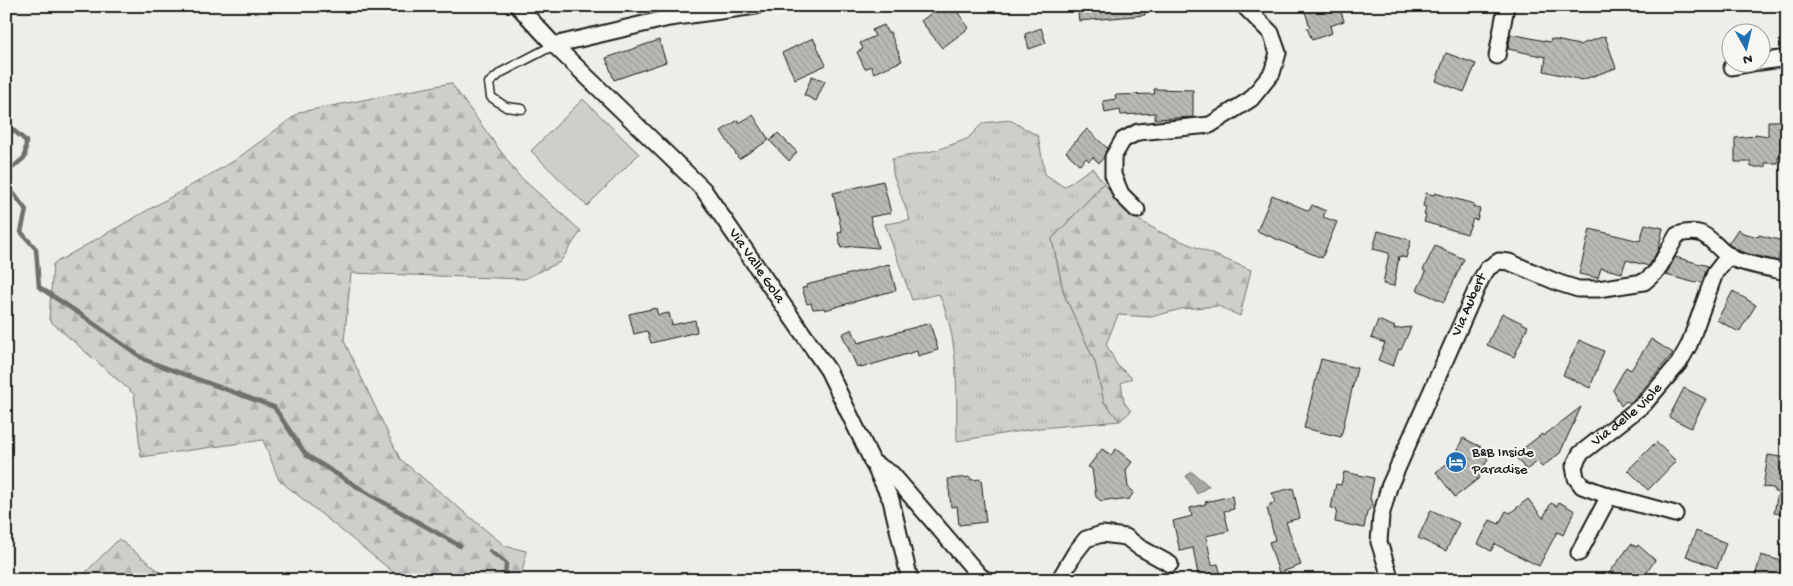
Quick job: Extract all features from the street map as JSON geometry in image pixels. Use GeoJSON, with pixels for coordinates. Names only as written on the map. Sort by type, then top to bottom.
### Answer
{"type":"FeatureCollection","features":[{"type":"Feature","properties":{"kind":"street","name":"Via Valle Gola"},"geometry":{"type":"LineString","coordinates":[[518,6],[554,45],[704,189],[828,370],[891,500],[910,580]]}},
{"type":"Feature","properties":{"kind":"street"},"geometry":{"type":"LineString","coordinates":[[554,45],[669,18],[712,10],[756,6]]}},
{"type":"Feature","properties":{"kind":"street"},"geometry":{"type":"LineString","coordinates":[[1137,210],[1121,194],[1113,175],[1112,158],[1123,140],[1138,132],[1210,125],[1251,99],[1272,73],[1278,53],[1271,33],[1244,6]]}},
{"type":"Feature","properties":{"kind":"street"},"geometry":{"type":"LineString","coordinates":[[1497,56],[1506,6]]}},
{"type":"Feature","properties":{"kind":"street"},"geometry":{"type":"LineString","coordinates":[[1770,60],[1787,58]]}},
{"type":"Feature","properties":{"kind":"street","name":"Via Aubert"},"geometry":{"type":"LineString","coordinates":[[1391,580],[1379,542],[1381,516],[1389,486],[1481,279],[1488,268],[1499,261],[1509,262],[1578,289],[1598,289],[1644,282],[1657,271],[1677,235],[1688,231],[1702,234],[1734,259],[1787,272]]}},
{"type":"Feature","properties":{"kind":"street","name":"Via delle Viole"},"geometry":{"type":"LineString","coordinates":[[1675,514],[1609,496],[1582,486],[1576,478],[1574,466],[1580,454],[1644,404],[1679,362],[1689,345],[1715,273],[1729,255]]}},
{"type":"Feature","properties":{"kind":"street"},"geometry":{"type":"LineString","coordinates":[[872,462],[892,474],[979,575],[986,580]]}},
{"type":"Feature","properties":{"kind":"street"},"geometry":{"type":"LineString","coordinates":[[1579,553],[1609,496]]}},
{"type":"Feature","properties":{"kind":"street"},"geometry":{"type":"LineString","coordinates":[[1059,580],[1086,539],[1102,534],[1126,537],[1139,547],[1170,564]]}},
{"type":"Feature","properties":{"kind":"lane"},"geometry":{"type":"LineString","coordinates":[[522,109],[506,107],[490,97],[488,83],[502,72],[554,45]]}},
{"type":"Feature","properties":{"kind":"green space"},"geometry":{"type":"Polygon","coordinates":[[[451,83],[518,175],[581,231],[560,262],[524,279],[351,273],[344,341],[400,459],[505,546],[526,551],[521,580],[403,580],[279,480],[263,440],[141,457],[134,394],[49,320],[53,264],[234,161],[300,112],[451,83]]]}},
{"type":"Feature","properties":{"kind":"green space"},"geometry":{"type":"Polygon","coordinates":[[[583,99],[639,154],[587,206],[531,151],[583,99]]]}},
{"type":"Feature","properties":{"kind":"green space"},"geometry":{"type":"Polygon","coordinates":[[[1010,120],[1038,136],[1045,174],[1064,187],[1092,168],[1104,183],[1052,239],[1064,294],[1095,362],[1104,402],[1120,421],[1040,428],[957,441],[956,366],[951,329],[946,312],[939,294],[912,300],[885,224],[910,220],[893,174],[892,159],[937,150],[967,139],[983,123],[1010,120]]]}},
{"type":"Feature","properties":{"kind":"green space"},"geometry":{"type":"Polygon","coordinates":[[[1104,183],[1130,215],[1162,233],[1251,270],[1240,316],[1218,306],[1181,309],[1151,317],[1118,315],[1106,344],[1117,365],[1132,378],[1121,383],[1124,402],[1131,411],[1120,421],[1104,402],[1095,362],[1064,294],[1052,239],[1104,183]]]}},
{"type":"Feature","properties":{"kind":"green space"},"geometry":{"type":"Polygon","coordinates":[[[119,539],[165,576],[170,580],[78,580],[119,539]]]}},
{"type":"Feature","properties":{"kind":"shaded area"},"geometry":{"type":"Polygon","coordinates":[[[1192,472],[1209,486],[1197,494],[1186,476],[1192,472]]]}},
{"type":"Feature","properties":{"kind":"building"},"geometry":{"type":"Polygon","coordinates":[[[941,6],[953,6],[969,28],[942,48],[921,21],[941,6]]]}},
{"type":"Feature","properties":{"kind":"building"},"geometry":{"type":"Polygon","coordinates":[[[1077,6],[1145,6],[1145,15],[1079,21],[1077,6]]]}},
{"type":"Feature","properties":{"kind":"building"},"geometry":{"type":"Polygon","coordinates":[[[1303,6],[1339,6],[1344,21],[1330,26],[1332,33],[1312,40],[1307,28],[1310,27],[1303,6]]]}},
{"type":"Feature","properties":{"kind":"building"},"geometry":{"type":"Polygon","coordinates":[[[884,25],[887,32],[890,32],[902,61],[874,73],[871,66],[865,69],[857,52],[863,49],[860,43],[875,36],[872,30],[884,25]]]}},
{"type":"Feature","properties":{"kind":"building"},"geometry":{"type":"Polygon","coordinates":[[[1041,28],[1046,43],[1029,49],[1025,34],[1041,28]]]}},
{"type":"Feature","properties":{"kind":"building"},"geometry":{"type":"Polygon","coordinates":[[[1511,34],[1550,42],[1551,39],[1579,45],[1605,36],[1616,68],[1582,80],[1544,71],[1546,57],[1508,49],[1511,34]]]}},
{"type":"Feature","properties":{"kind":"building"},"geometry":{"type":"Polygon","coordinates":[[[813,38],[826,65],[795,79],[782,53],[813,38]]]}},
{"type":"Feature","properties":{"kind":"building"},"geometry":{"type":"Polygon","coordinates":[[[659,40],[666,62],[614,80],[606,58],[659,40]]]}},
{"type":"Feature","properties":{"kind":"building"},"geometry":{"type":"Polygon","coordinates":[[[1446,53],[1476,64],[1464,92],[1436,81],[1446,53]]]}},
{"type":"Feature","properties":{"kind":"building"},"geometry":{"type":"Polygon","coordinates":[[[812,76],[825,81],[816,101],[804,95],[812,76]]]}},
{"type":"Feature","properties":{"kind":"building"},"geometry":{"type":"Polygon","coordinates":[[[1154,89],[1193,90],[1193,117],[1155,119],[1155,113],[1121,115],[1120,110],[1105,113],[1103,101],[1116,99],[1115,95],[1155,94],[1154,89]]]}},
{"type":"Feature","properties":{"kind":"building"},"geometry":{"type":"Polygon","coordinates":[[[753,115],[769,140],[739,159],[721,131],[738,120],[739,123],[753,115]]]}},
{"type":"Feature","properties":{"kind":"building"},"geometry":{"type":"Polygon","coordinates":[[[1768,121],[1787,121],[1787,158],[1778,157],[1778,163],[1765,163],[1765,167],[1751,167],[1751,162],[1735,162],[1735,138],[1755,136],[1755,134],[1768,136],[1768,121]]]}},
{"type":"Feature","properties":{"kind":"building"},"geometry":{"type":"Polygon","coordinates":[[[1087,129],[1107,148],[1104,157],[1099,163],[1093,157],[1089,161],[1086,158],[1080,165],[1066,152],[1087,129]]]}},
{"type":"Feature","properties":{"kind":"building"},"geometry":{"type":"Polygon","coordinates":[[[778,133],[797,152],[789,161],[770,141],[778,133]]]}},
{"type":"Feature","properties":{"kind":"building"},"geometry":{"type":"Polygon","coordinates":[[[883,181],[891,213],[870,217],[878,248],[855,246],[841,248],[838,233],[842,232],[833,193],[883,181]]]}},
{"type":"Feature","properties":{"kind":"building"},"geometry":{"type":"Polygon","coordinates":[[[1426,193],[1434,195],[1435,193],[1474,204],[1473,207],[1480,209],[1477,220],[1473,219],[1467,234],[1424,222],[1426,207],[1423,206],[1426,193]]]}},
{"type":"Feature","properties":{"kind":"building"},"geometry":{"type":"Polygon","coordinates":[[[1272,195],[1309,211],[1312,205],[1326,211],[1323,217],[1337,222],[1322,258],[1257,231],[1272,195]]]}},
{"type":"Feature","properties":{"kind":"building"},"geometry":{"type":"Polygon","coordinates":[[[1645,224],[1663,228],[1658,250],[1649,266],[1626,260],[1622,273],[1601,268],[1598,278],[1579,274],[1590,229],[1640,241],[1645,224]]]}},
{"type":"Feature","properties":{"kind":"building"},"geometry":{"type":"Polygon","coordinates":[[[1738,229],[1743,233],[1758,237],[1759,235],[1783,241],[1778,261],[1742,252],[1728,244],[1738,229]]]}},
{"type":"Feature","properties":{"kind":"building"},"geometry":{"type":"Polygon","coordinates":[[[1378,231],[1411,240],[1406,258],[1399,256],[1394,286],[1383,284],[1389,253],[1373,249],[1378,231]]]}},
{"type":"Feature","properties":{"kind":"building"},"geometry":{"type":"Polygon","coordinates":[[[1435,246],[1464,259],[1444,302],[1417,290],[1426,272],[1423,270],[1435,246]]]}},
{"type":"Feature","properties":{"kind":"building"},"geometry":{"type":"Polygon","coordinates":[[[1675,257],[1708,266],[1702,283],[1666,275],[1675,257]]]}},
{"type":"Feature","properties":{"kind":"building"},"geometry":{"type":"Polygon","coordinates":[[[889,264],[896,290],[825,310],[824,308],[813,309],[811,303],[807,304],[802,288],[807,287],[806,285],[889,264]]]}},
{"type":"Feature","properties":{"kind":"building"},"geometry":{"type":"Polygon","coordinates":[[[1733,291],[1756,305],[1739,332],[1717,320],[1733,291]]]}},
{"type":"Feature","properties":{"kind":"building"},"geometry":{"type":"Polygon","coordinates":[[[656,308],[658,315],[669,313],[672,325],[695,320],[697,332],[651,343],[647,331],[634,334],[629,314],[656,308]]]}},
{"type":"Feature","properties":{"kind":"building"},"geometry":{"type":"Polygon","coordinates":[[[1502,313],[1528,326],[1514,357],[1487,345],[1502,313]]]}},
{"type":"Feature","properties":{"kind":"building"},"geometry":{"type":"Polygon","coordinates":[[[1378,320],[1395,327],[1394,329],[1411,327],[1401,350],[1399,349],[1393,366],[1378,360],[1385,343],[1371,338],[1378,320]]]}},
{"type":"Feature","properties":{"kind":"building"},"geometry":{"type":"Polygon","coordinates":[[[930,323],[938,350],[918,356],[917,351],[861,368],[860,365],[857,367],[842,334],[852,329],[858,343],[930,323]]]}},
{"type":"Feature","properties":{"kind":"building"},"geometry":{"type":"Polygon","coordinates":[[[1651,339],[1673,353],[1637,397],[1630,403],[1626,401],[1621,406],[1613,390],[1626,367],[1631,370],[1651,339]]]}},
{"type":"Feature","properties":{"kind":"building"},"geometry":{"type":"Polygon","coordinates":[[[1579,340],[1604,351],[1590,388],[1563,375],[1579,340]]]}},
{"type":"Feature","properties":{"kind":"building"},"geometry":{"type":"Polygon","coordinates":[[[1321,359],[1357,368],[1341,437],[1304,428],[1321,359]]]}},
{"type":"Feature","properties":{"kind":"building"},"geometry":{"type":"Polygon","coordinates":[[[1684,388],[1706,399],[1691,428],[1669,417],[1684,388]]]}},
{"type":"Feature","properties":{"kind":"building"},"geometry":{"type":"Polygon","coordinates":[[[1581,407],[1560,453],[1542,467],[1537,462],[1526,470],[1516,457],[1521,453],[1520,451],[1581,407]]]}},
{"type":"Feature","properties":{"kind":"building"},"geometry":{"type":"Polygon","coordinates":[[[1463,438],[1491,452],[1478,479],[1455,497],[1436,472],[1452,460],[1463,438]]]}},
{"type":"Feature","properties":{"kind":"building"},"geometry":{"type":"Polygon","coordinates":[[[1656,442],[1676,461],[1648,490],[1628,470],[1656,442]]]}},
{"type":"Feature","properties":{"kind":"building"},"geometry":{"type":"Polygon","coordinates":[[[1102,449],[1111,455],[1116,449],[1132,462],[1126,470],[1128,487],[1134,492],[1129,499],[1101,501],[1096,497],[1092,469],[1088,467],[1102,449]]]}},
{"type":"Feature","properties":{"kind":"building"},"geometry":{"type":"Polygon","coordinates":[[[1768,455],[1787,458],[1787,515],[1774,513],[1778,492],[1774,492],[1774,488],[1763,487],[1768,455]]]}},
{"type":"Feature","properties":{"kind":"building"},"geometry":{"type":"Polygon","coordinates":[[[1344,472],[1374,478],[1370,498],[1373,505],[1367,512],[1364,528],[1335,522],[1337,509],[1331,508],[1336,484],[1341,485],[1344,472]]]}},
{"type":"Feature","properties":{"kind":"building"},"geometry":{"type":"Polygon","coordinates":[[[970,477],[971,480],[981,479],[986,522],[959,525],[957,506],[951,507],[948,479],[970,477]]]}},
{"type":"Feature","properties":{"kind":"building"},"geometry":{"type":"Polygon","coordinates":[[[1293,488],[1300,518],[1286,522],[1301,565],[1279,573],[1269,542],[1275,540],[1267,508],[1270,507],[1270,504],[1275,503],[1272,493],[1293,488]]]}},
{"type":"Feature","properties":{"kind":"building"},"geometry":{"type":"Polygon","coordinates":[[[1232,496],[1234,509],[1224,511],[1229,531],[1206,536],[1212,565],[1218,564],[1222,580],[1199,580],[1193,548],[1180,551],[1173,521],[1192,516],[1190,508],[1206,504],[1205,502],[1232,496]]]}},
{"type":"Feature","properties":{"kind":"building"},"geometry":{"type":"Polygon","coordinates":[[[1528,499],[1543,518],[1551,503],[1557,506],[1559,502],[1575,511],[1563,535],[1557,532],[1539,566],[1495,544],[1491,551],[1478,544],[1490,520],[1499,524],[1506,511],[1510,513],[1528,499]]]}},
{"type":"Feature","properties":{"kind":"building"},"geometry":{"type":"Polygon","coordinates":[[[1431,510],[1459,523],[1446,551],[1418,538],[1431,510]]]}},
{"type":"Feature","properties":{"kind":"building"},"geometry":{"type":"Polygon","coordinates":[[[1696,531],[1726,543],[1717,568],[1686,556],[1696,531]]]}},
{"type":"Feature","properties":{"kind":"building"},"geometry":{"type":"Polygon","coordinates":[[[1631,544],[1637,547],[1638,545],[1655,560],[1642,580],[1604,580],[1631,544]]]}},
{"type":"Feature","properties":{"kind":"building"},"geometry":{"type":"Polygon","coordinates":[[[1761,555],[1785,562],[1779,580],[1754,580],[1761,555]]]}},
{"type":"Feature","properties":{"kind":"waterway"},"geometry":{"type":"LineString","coordinates":[[6,129],[12,129],[26,141],[25,157],[11,169],[8,186],[26,210],[21,232],[36,249],[39,287],[145,360],[274,407],[306,455],[369,494],[460,546]]}},
{"type":"Feature","properties":{"kind":"waterway"},"geometry":{"type":"LineString","coordinates":[[490,551],[506,563],[505,580]]}},
{"type":"Feature","properties":{"kind":"place","name":"B&B Inside Paradise"},"geometry":{"type":"Point","coordinates":[1456,462]}}]}
